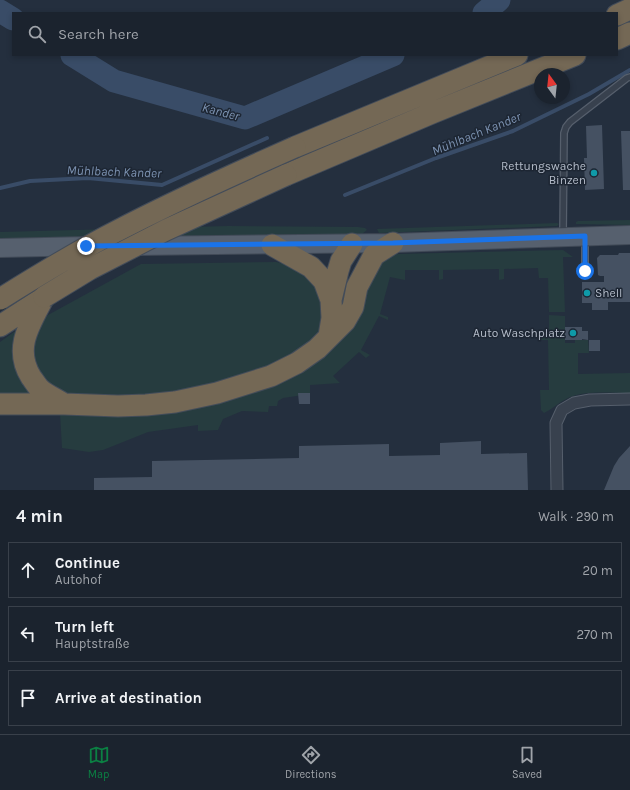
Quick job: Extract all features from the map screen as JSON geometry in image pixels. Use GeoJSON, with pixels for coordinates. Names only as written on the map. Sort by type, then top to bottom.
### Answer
{"type":"FeatureCollection","features":[{"type":"Feature","properties":{"kind":"highway"},"geometry":{"type":"LineString","coordinates":[[618,15],[630,9]]}},
{"type":"Feature","properties":{"kind":"highway"},"geometry":{"type":"LineString","coordinates":[[618,38],[630,33]]}},
{"type":"Feature","properties":{"kind":"highway"},"geometry":{"type":"LineString","coordinates":[[0,299],[112,233],[175,202],[295,147],[515,56]]}},
{"type":"Feature","properties":{"kind":"highway"},"geometry":{"type":"LineString","coordinates":[[0,326],[90,269],[166,230],[286,175],[424,116],[573,56]]}},
{"type":"Feature","properties":{"kind":"highway"},"geometry":{"type":"LineString","coordinates":[[357,287],[374,255],[393,243]]}},
{"type":"Feature","properties":{"kind":"highway"},"geometry":{"type":"LineString","coordinates":[[0,404],[64,404],[104,406],[146,405],[176,402],[217,394],[271,376],[297,363],[317,349],[345,321],[353,307],[357,287],[355,254],[352,244]]}},
{"type":"Feature","properties":{"kind":"highway"},"geometry":{"type":"LineString","coordinates":[[329,336],[332,318],[331,300],[341,261],[352,244]]}},
{"type":"Feature","properties":{"kind":"highway"},"geometry":{"type":"LineString","coordinates":[[272,245],[311,267],[324,282],[331,300]]}},
{"type":"Feature","properties":{"kind":"highway"},"geometry":{"type":"LineString","coordinates":[[44,297],[24,339],[24,362],[41,390],[64,404]]}},
{"type":"Feature","properties":{"kind":"main road"},"geometry":{"type":"LineString","coordinates":[[0,248],[352,244],[630,235]]}},
{"type":"Feature","properties":{"kind":"street"},"geometry":{"type":"LineString","coordinates":[[557,490],[556,423],[561,411],[574,403],[590,400],[630,399]]}},
{"type":"Feature","properties":{"kind":"lane"},"geometry":{"type":"LineString","coordinates":[[563,237],[564,134],[566,127],[570,122],[628,78]]}},
{"type":"Feature","properties":{"kind":"lane"},"geometry":{"type":"LineString","coordinates":[[585,236],[585,271]]}},
{"type":"Feature","properties":{"kind":"green space"},"geometry":{"type":"Polygon","coordinates":[[[630,220],[630,225],[576,224],[578,221],[630,220]]]}},
{"type":"Feature","properties":{"kind":"green space"},"geometry":{"type":"Polygon","coordinates":[[[559,224],[557,226],[379,233],[377,229],[559,224]]]}},
{"type":"Feature","properties":{"kind":"green space"},"geometry":{"type":"Polygon","coordinates":[[[228,226],[358,227],[365,228],[367,230],[362,234],[0,239],[0,232],[228,226]]]}},
{"type":"Feature","properties":{"kind":"green space"},"geometry":{"type":"Polygon","coordinates":[[[563,250],[573,257],[563,257],[565,312],[549,312],[548,278],[539,278],[538,268],[504,269],[504,279],[499,280],[499,269],[443,270],[443,279],[439,280],[439,270],[405,270],[405,280],[390,277],[380,314],[388,317],[388,320],[379,316],[361,350],[370,355],[366,358],[359,352],[333,376],[340,383],[310,385],[310,394],[283,398],[278,401],[277,406],[269,406],[268,412],[242,411],[223,419],[218,430],[198,431],[198,425],[148,432],[103,450],[89,452],[62,448],[60,413],[287,378],[313,365],[334,348],[351,325],[365,280],[388,256],[398,254],[563,250]]]}},
{"type":"Feature","properties":{"kind":"green space"},"geometry":{"type":"Polygon","coordinates":[[[276,262],[289,265],[307,275],[321,296],[322,324],[313,343],[276,367],[165,397],[65,398],[38,379],[30,344],[39,324],[48,315],[141,264],[276,262]]]}},
{"type":"Feature","properties":{"kind":"green space"},"geometry":{"type":"Polygon","coordinates":[[[549,315],[565,316],[565,343],[575,343],[575,340],[588,340],[589,353],[578,353],[578,374],[630,373],[630,393],[598,392],[575,395],[544,413],[541,410],[540,390],[549,390],[548,340],[539,340],[539,332],[549,332],[549,315]]]}},
{"type":"Feature","properties":{"kind":"green space"},"geometry":{"type":"Polygon","coordinates":[[[21,327],[38,394],[0,397],[0,342],[21,327]]]}},
{"type":"Feature","properties":{"kind":"building","name":"Rettungswache Binzen"},"geometry":{"type":"Polygon","coordinates":[[[602,125],[604,189],[585,190],[584,158],[587,158],[586,126],[602,125]]]}},
{"type":"Feature","properties":{"kind":"building"},"geometry":{"type":"Polygon","coordinates":[[[621,131],[630,131],[630,190],[623,190],[621,131]]]}},
{"type":"Feature","properties":{"kind":"building"},"geometry":{"type":"Polygon","coordinates":[[[619,253],[630,253],[630,302],[608,302],[608,310],[592,310],[592,303],[582,303],[582,282],[604,282],[604,276],[598,275],[597,258],[600,255],[618,255],[619,253]]]}},
{"type":"Feature","properties":{"kind":"building","name":"Auto Waschplatz"},"geometry":{"type":"Polygon","coordinates":[[[565,327],[582,327],[582,340],[565,340],[565,327]]]}},
{"type":"Feature","properties":{"kind":"building"},"geometry":{"type":"Polygon","coordinates":[[[582,331],[588,331],[588,340],[582,339],[582,331]]]}},
{"type":"Feature","properties":{"kind":"building"},"geometry":{"type":"Polygon","coordinates":[[[589,340],[600,340],[600,351],[589,351],[589,340]]]}},
{"type":"Feature","properties":{"kind":"building"},"geometry":{"type":"Polygon","coordinates":[[[298,393],[310,393],[310,404],[299,404],[298,393]]]}},
{"type":"Feature","properties":{"kind":"building"},"geometry":{"type":"Polygon","coordinates":[[[481,441],[481,454],[527,453],[528,490],[94,490],[94,478],[152,477],[152,461],[299,458],[299,446],[389,444],[389,456],[440,455],[440,443],[481,441]]]}},
{"type":"Feature","properties":{"kind":"building"},"geometry":{"type":"Polygon","coordinates":[[[630,446],[630,490],[604,490],[614,466],[630,446]]]}},
{"type":"Feature","properties":{"kind":"waterway","name":"Kander"},"geometry":{"type":"LineString","coordinates":[[485,12],[499,0]]}},
{"type":"Feature","properties":{"kind":"waterway","name":"Kander"},"geometry":{"type":"LineString","coordinates":[[0,11],[12,18]]}},
{"type":"Feature","properties":{"kind":"waterway","name":"Kander"},"geometry":{"type":"LineString","coordinates":[[74,56],[114,81],[245,118],[391,56]]}},
{"type":"Feature","properties":{"kind":"waterway","name":"Mühlbach Kander"},"geometry":{"type":"LineString","coordinates":[[345,195],[436,158],[513,131],[589,94],[630,70]]}},
{"type":"Feature","properties":{"kind":"waterway","name":"Mühlbach Kander"},"geometry":{"type":"LineString","coordinates":[[0,188],[30,181],[88,178],[162,185],[267,138]]}},
{"type":"Feature","properties":{"kind":"place","name":"Rettungswache Binzen"},"geometry":{"type":"Point","coordinates":[594,173]}},
{"type":"Feature","properties":{"kind":"place","name":"Shell"},"geometry":{"type":"Point","coordinates":[587,293]}},
{"type":"Feature","properties":{"kind":"place","name":"Auto Waschplatz"},"geometry":{"type":"Point","coordinates":[573,333]}},
{"type":"Feature","properties":{"kind":"route"},"geometry":{"type":"LineString","coordinates":[[86,246],[393,243],[585,236],[585,271]]}}]}
